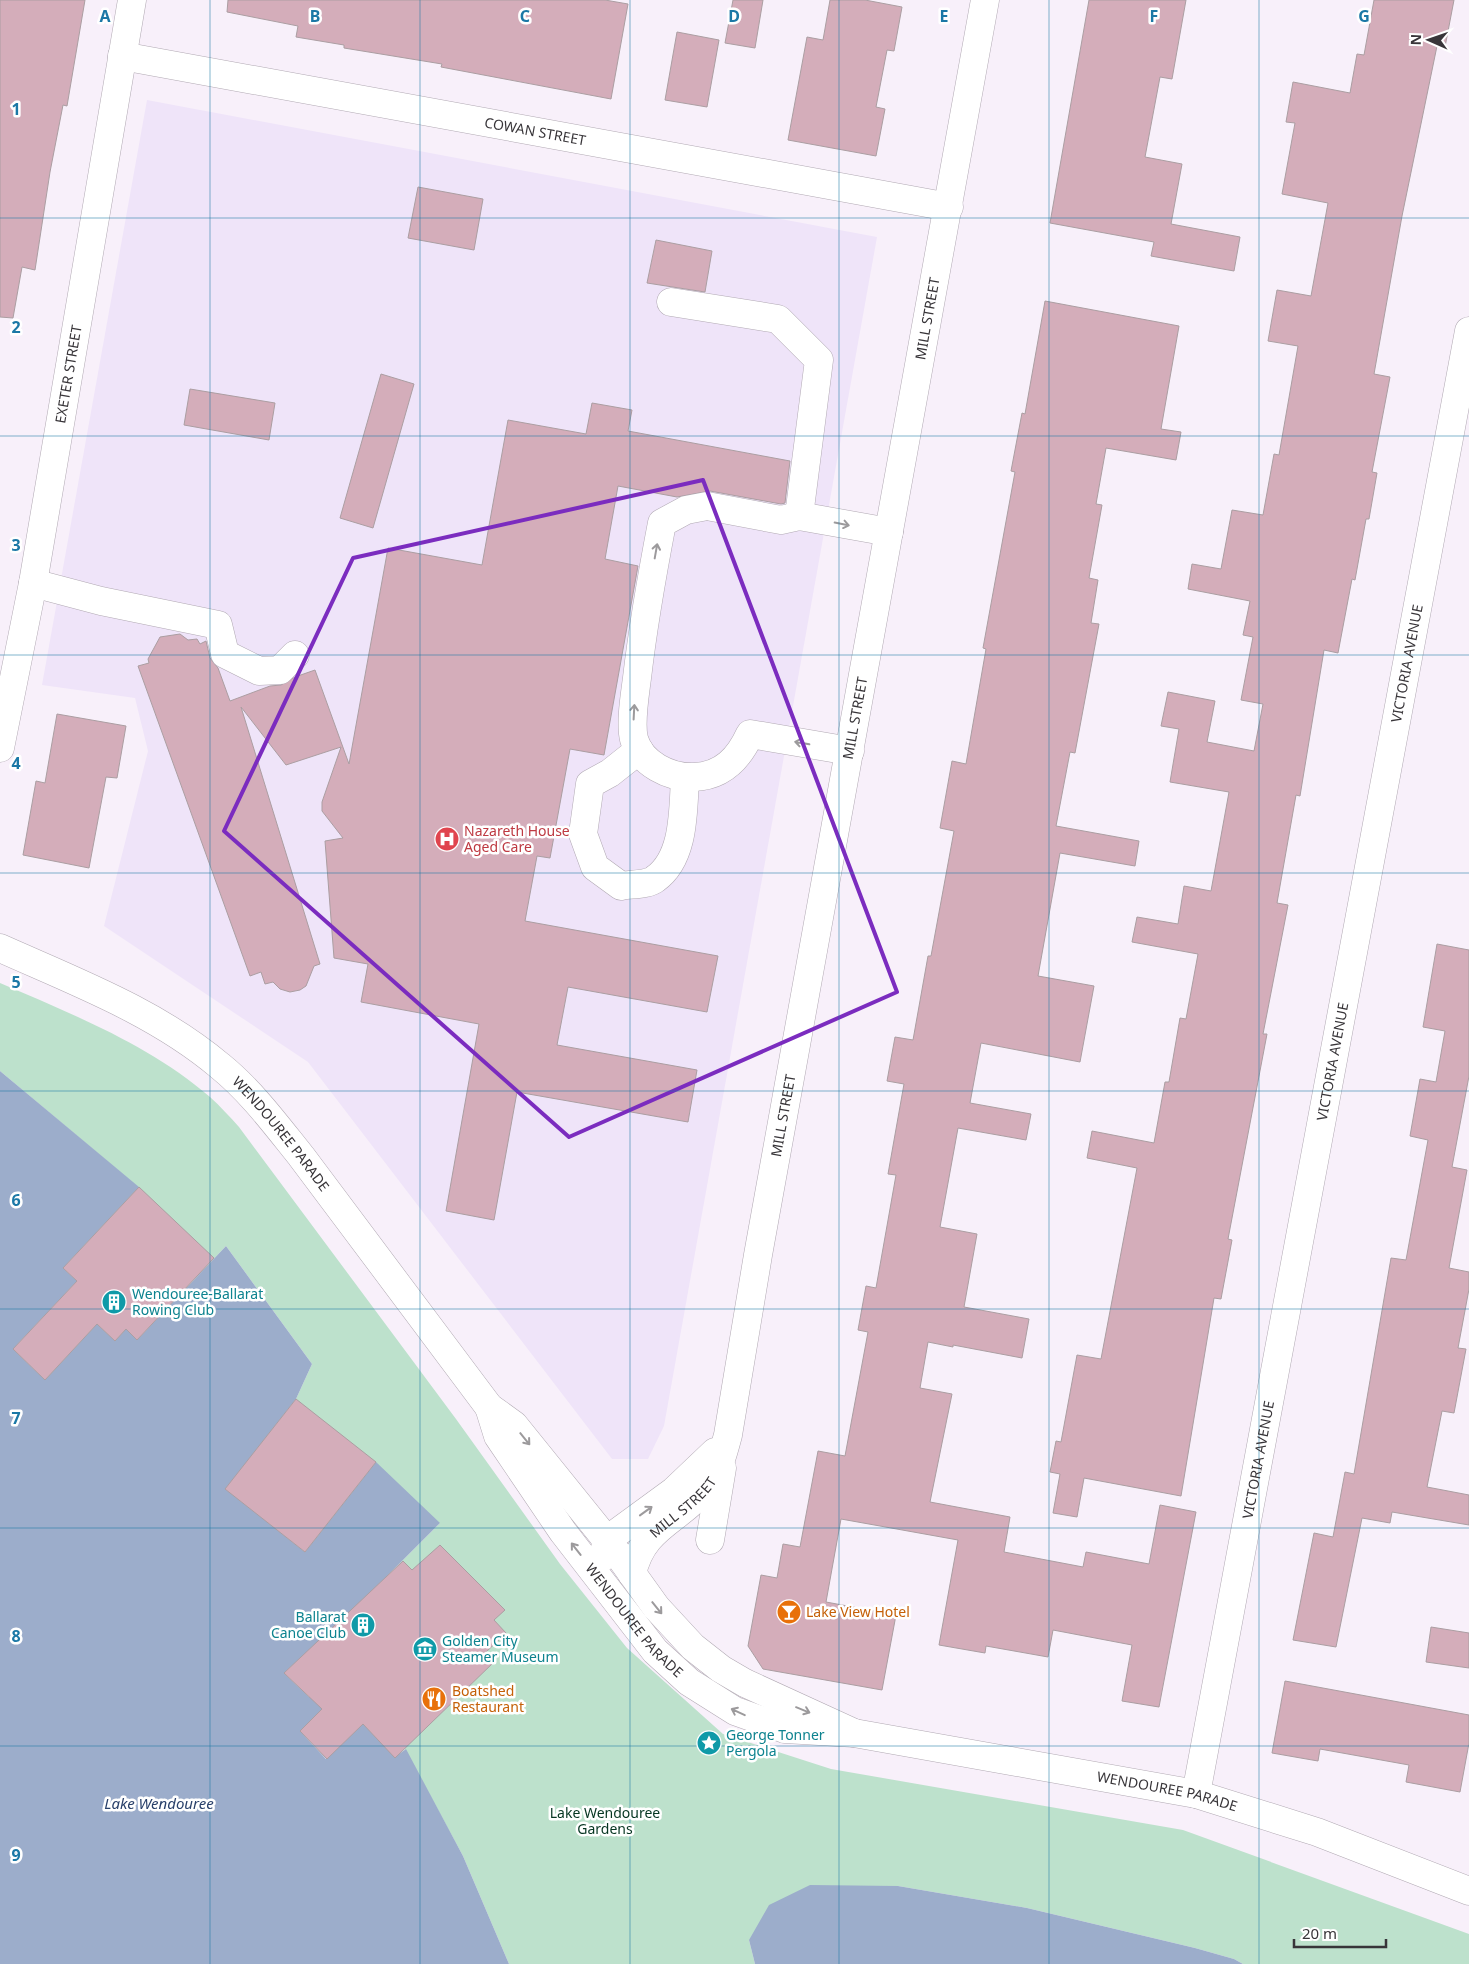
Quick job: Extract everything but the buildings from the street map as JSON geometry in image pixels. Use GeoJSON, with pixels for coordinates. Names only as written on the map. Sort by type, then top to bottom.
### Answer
{"type":"FeatureCollection","features":[{"type":"Feature","properties":{"kind":"street","name":"EXETER STREET"},"geometry":{"type":"LineString","coordinates":[[0,748],[33,583],[132,0]]}},
{"type":"Feature","properties":{"kind":"street","name":"MILL STREET"},"geometry":{"type":"LineString","coordinates":[[632,1574],[637,1553],[645,1542],[688,1506],[707,1487],[720,1464],[728,1435],[985,0]]}},
{"type":"Feature","properties":{"kind":"street","name":"COWAN STREET"},"geometry":{"type":"LineString","coordinates":[[122,56],[949,207]]}},
{"type":"Feature","properties":{"kind":"street"},"geometry":{"type":"LineString","coordinates":[[671,302],[778,319],[819,360],[799,516]]}},
{"type":"Feature","properties":{"kind":"street","name":"VICTORIA AVENUE"},"geometry":{"type":"LineString","coordinates":[[1196,1794],[1469,330]]}},
{"type":"Feature","properties":{"kind":"street"},"geometry":{"type":"LineString","coordinates":[[850,751],[750,734],[743,750],[718,773],[704,777],[686,778],[665,772],[650,762],[639,750],[634,738],[636,689],[645,612],[662,523],[686,510],[707,506],[781,520],[799,516],[889,532]]}},
{"type":"Feature","properties":{"kind":"street"},"geometry":{"type":"LineString","coordinates":[[33,583],[101,600],[218,625],[225,654],[259,671],[280,670],[295,655]]}},
{"type":"Feature","properties":{"kind":"street"},"geometry":{"type":"LineString","coordinates":[[639,750],[610,773],[590,784],[583,834],[595,867],[621,886],[654,880],[672,861],[682,823],[686,778]]}},
{"type":"Feature","properties":{"kind":"street","name":"WENDOUREE PARADE"},"geometry":{"type":"LineString","coordinates":[[0,948],[109,997],[173,1030],[221,1066],[265,1113],[301,1156],[489,1407],[514,1425],[607,1540],[675,1629],[721,1669],[765,1694],[854,1733]]}},
{"type":"Feature","properties":{"kind":"street","name":"WENDOUREE PARADE"},"geometry":{"type":"LineString","coordinates":[[489,1407],[498,1436],[563,1532],[655,1651],[689,1682],[735,1711],[785,1729],[854,1733],[1196,1794],[1317,1832],[1469,1891]]}},
{"type":"Feature","properties":{"kind":"street","name":"MILL STREET"},"geometry":{"type":"LineString","coordinates":[[607,1540],[674,1491],[696,1471],[728,1435]]}},
{"type":"Feature","properties":{"kind":"street"},"geometry":{"type":"LineString","coordinates":[[710,1540],[728,1435]]}},
{"type":"Feature","properties":{"kind":"street"},"geometry":{"type":"LineString","coordinates":[[598,1578],[607,1540]]}},
{"type":"Feature","properties":{"kind":"highlighted area"},"geometry":{"type":"Polygon","coordinates":[[[703,480],[897,992],[569,1137],[224,831],[353,558],[703,480]]]}},
{"type":"Feature","properties":{"kind":"shaded area","name":"Nazareth House Aged Care"},"geometry":{"type":"Polygon","coordinates":[[[147,100],[877,237],[664,1426],[648,1459],[612,1459],[308,1062],[104,926],[148,751],[135,698],[42,685],[147,100]]]}},
{"type":"Feature","properties":{"kind":"green space","name":"Lake Wendouree Gardens"},"geometry":{"type":"Polygon","coordinates":[[[0,983],[82,1019],[136,1046],[187,1078],[225,1112],[239,1127],[456,1419],[560,1564],[627,1648],[723,1734],[831,1769],[1183,1830],[1469,1934],[1469,1964],[1243,1964],[1234,1959],[1195,1948],[1027,1908],[898,1886],[749,1940],[755,1964],[509,1964],[463,1856],[405,1749],[395,1758],[327,1759],[300,1731],[309,1697],[284,1673],[353,1610],[440,1523],[305,1552],[225,1489],[296,1399],[312,1364],[226,1246],[137,1340],[115,1341],[45,1380],[13,1349],[77,1281],[63,1268],[138,1187],[0,1071],[0,983]]]}},
{"type":"Feature","properties":{"kind":"water","name":"Lake Wendouree"},"geometry":{"type":"Polygon","coordinates":[[[0,1071],[139,1187],[63,1268],[77,1281],[13,1349],[45,1380],[97,1324],[115,1341],[126,1329],[137,1340],[226,1246],[312,1364],[296,1399],[226,1489],[305,1552],[376,1462],[440,1523],[353,1610],[284,1673],[309,1697],[344,1666],[356,1677],[300,1731],[326,1759],[363,1724],[395,1757],[406,1749],[463,1856],[509,1964],[0,1964],[0,1071]]]}},
{"type":"Feature","properties":{"kind":"water"},"geometry":{"type":"Polygon","coordinates":[[[810,1885],[898,1886],[1027,1908],[1195,1948],[1234,1959],[1243,1964],[755,1964],[749,1940],[769,1905],[810,1885]]]}},
{"type":"Feature","properties":{"kind":"place","name":"Nazareth House Aged Care"},"geometry":{"type":"Point","coordinates":[447,839]}},
{"type":"Feature","properties":{"kind":"place","name":"Wendouree-Ballarat Rowing Club"},"geometry":{"type":"Point","coordinates":[114,1302]}},
{"type":"Feature","properties":{"kind":"place","name":"Lake View Hotel"},"geometry":{"type":"Point","coordinates":[789,1612]}},
{"type":"Feature","properties":{"kind":"place","name":"Ballarat Canoe Club"},"geometry":{"type":"Point","coordinates":[363,1625]}},
{"type":"Feature","properties":{"kind":"place","name":"Golden City Steamer Museum"},"geometry":{"type":"Point","coordinates":[425,1649]}},
{"type":"Feature","properties":{"kind":"place","name":"Boatshed Restaurant"},"geometry":{"type":"Point","coordinates":[434,1699]}},
{"type":"Feature","properties":{"kind":"place","name":"George Tonner Pergola"},"geometry":{"type":"Point","coordinates":[709,1743]}}]}
